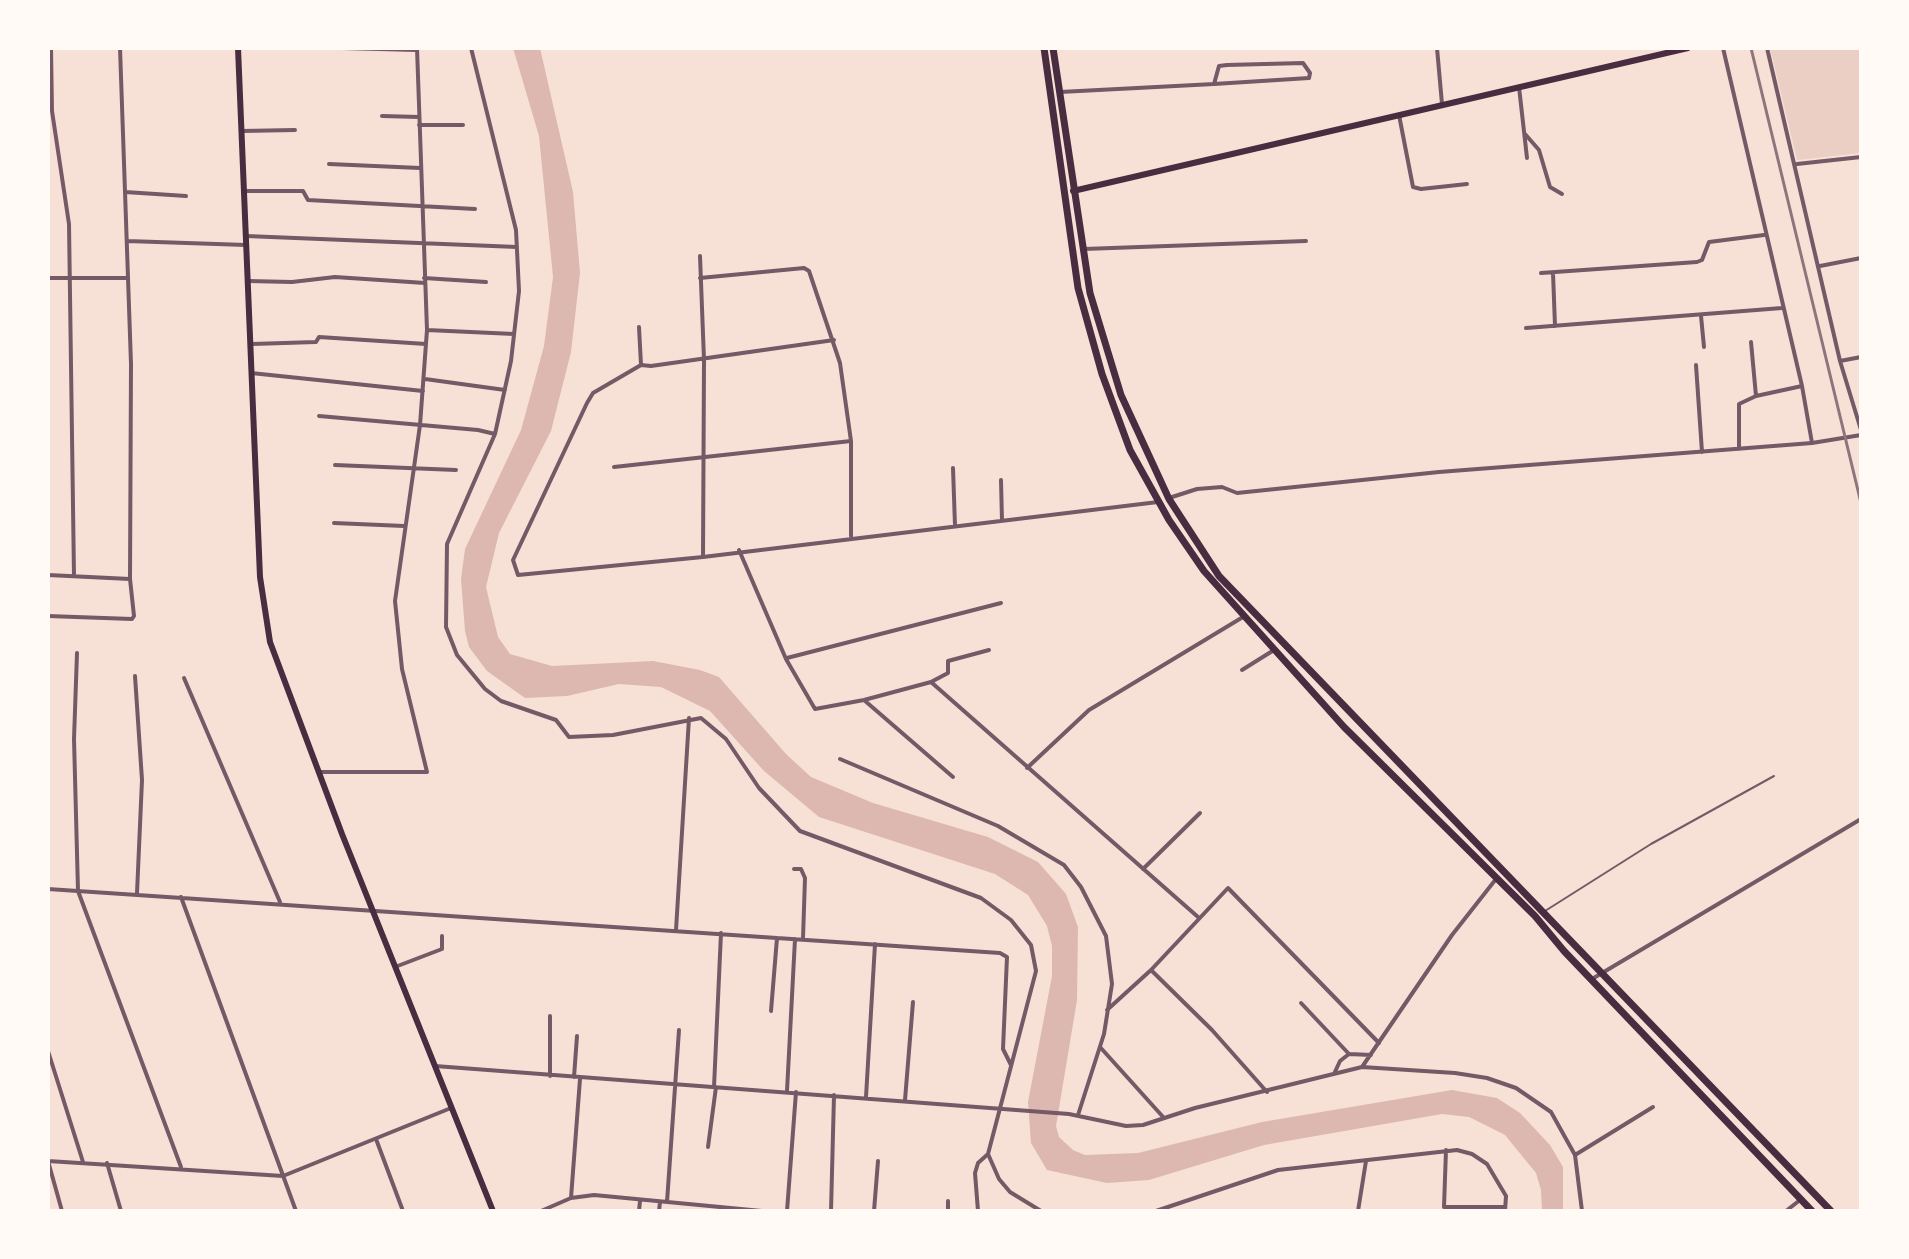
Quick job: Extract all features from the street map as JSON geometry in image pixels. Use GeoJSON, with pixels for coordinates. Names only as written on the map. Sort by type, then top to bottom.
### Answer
{"type":"FeatureCollection","features":[{"type":"Feature","properties":{"kind":"highway"},"geometry":{"type":"LineString","coordinates":[[1044,48],[1062,193],[1078,288],[1102,374],[1130,450],[1158,502],[1204,571],[1344,727],[1496,879],[1812,1211]]}},
{"type":"Feature","properties":{"kind":"highway"},"geometry":{"type":"LineString","coordinates":[[1053,48],[1082,249],[1094,310],[1121,395],[1169,499],[1219,576],[1831,1211]]}},
{"type":"Feature","properties":{"kind":"highway"},"geometry":{"type":"LineString","coordinates":[[1062,193],[1073,191]]}},
{"type":"Feature","properties":{"kind":"main road"},"geometry":{"type":"LineString","coordinates":[[238,48],[251,373],[264,606],[270,642],[371,908],[493,1211]]}},
{"type":"Feature","properties":{"kind":"main road"},"geometry":{"type":"LineString","coordinates":[[1073,191],[1688,48]]}},
{"type":"Feature","properties":{"kind":"street"},"geometry":{"type":"LineString","coordinates":[[51,48],[52,111],[69,224],[74,576]]}},
{"type":"Feature","properties":{"kind":"street"},"geometry":{"type":"LineString","coordinates":[[48,616],[132,619],[127,241],[120,48]]}},
{"type":"Feature","properties":{"kind":"street"},"geometry":{"type":"LineString","coordinates":[[318,772],[427,772],[397,634],[395,601],[420,425],[427,330],[417,49],[342,48]]}},
{"type":"Feature","properties":{"kind":"street"},"geometry":{"type":"LineString","coordinates":[[471,48],[506,178],[517,247],[519,291],[505,390],[495,434],[447,544],[446,627],[457,655],[485,689],[501,701],[556,720],[569,737],[613,735],[701,718],[726,739],[759,788],[800,831],[981,898],[1022,932],[1031,945],[1036,971],[988,1154],[978,1163],[975,1173],[978,1211]]}},
{"type":"Feature","properties":{"kind":"street"},"geometry":{"type":"LineString","coordinates":[[1437,48],[1442,104]]}},
{"type":"Feature","properties":{"kind":"street"},"geometry":{"type":"LineString","coordinates":[[1723,48],[1802,386],[1812,443]]}},
{"type":"Feature","properties":{"kind":"street"},"geometry":{"type":"LineString","coordinates":[[1169,499],[1197,489],[1222,487],[1237,493],[1439,472],[1812,443],[1861,433],[1840,361],[1797,164],[1767,48]]}},
{"type":"Feature","properties":{"kind":"street"},"geometry":{"type":"LineString","coordinates":[[1058,92],[1214,84],[1309,78],[1310,73],[1303,63],[1227,65],[1219,66],[1214,84]]}},
{"type":"Feature","properties":{"kind":"street"},"geometry":{"type":"LineString","coordinates":[[1519,87],[1527,158]]}},
{"type":"Feature","properties":{"kind":"street"},"geometry":{"type":"LineString","coordinates":[[1399,115],[1413,187],[1421,189],[1467,184]]}},
{"type":"Feature","properties":{"kind":"street"},"geometry":{"type":"LineString","coordinates":[[382,116],[419,117]]}},
{"type":"Feature","properties":{"kind":"street"},"geometry":{"type":"LineString","coordinates":[[419,125],[463,125]]}},
{"type":"Feature","properties":{"kind":"street"},"geometry":{"type":"LineString","coordinates":[[242,131],[295,130]]}},
{"type":"Feature","properties":{"kind":"street"},"geometry":{"type":"LineString","coordinates":[[1525,134],[1539,150],[1550,187],[1562,194]]}},
{"type":"Feature","properties":{"kind":"street"},"geometry":{"type":"LineString","coordinates":[[1797,164],[1861,157]]}},
{"type":"Feature","properties":{"kind":"street"},"geometry":{"type":"LineString","coordinates":[[329,164],[420,168]]}},
{"type":"Feature","properties":{"kind":"street"},"geometry":{"type":"LineString","coordinates":[[244,191],[306,191],[308,200],[475,209]]}},
{"type":"Feature","properties":{"kind":"street"},"geometry":{"type":"LineString","coordinates":[[125,192],[186,196]]}},
{"type":"Feature","properties":{"kind":"street"},"geometry":{"type":"LineString","coordinates":[[1541,273],[1700,262],[1709,242],[1765,234]]}},
{"type":"Feature","properties":{"kind":"street"},"geometry":{"type":"LineString","coordinates":[[246,236],[314,236],[517,247]]}},
{"type":"Feature","properties":{"kind":"street"},"geometry":{"type":"LineString","coordinates":[[127,241],[246,245]]}},
{"type":"Feature","properties":{"kind":"street"},"geometry":{"type":"LineString","coordinates":[[1082,249],[1306,241]]}},
{"type":"Feature","properties":{"kind":"street"},"geometry":{"type":"LineString","coordinates":[[700,256],[704,360],[703,557]]}},
{"type":"Feature","properties":{"kind":"street"},"geometry":{"type":"LineString","coordinates":[[1820,266],[1861,258]]}},
{"type":"Feature","properties":{"kind":"street"},"geometry":{"type":"LineString","coordinates":[[700,278],[807,269],[835,339],[851,441],[851,537]]}},
{"type":"Feature","properties":{"kind":"street"},"geometry":{"type":"LineString","coordinates":[[1553,273],[1555,326]]}},
{"type":"Feature","properties":{"kind":"street"},"geometry":{"type":"LineString","coordinates":[[248,281],[292,282],[326,277],[486,282]]}},
{"type":"Feature","properties":{"kind":"street"},"geometry":{"type":"LineString","coordinates":[[48,278],[127,278]]}},
{"type":"Feature","properties":{"kind":"street"},"geometry":{"type":"LineString","coordinates":[[1526,328],[1782,308]]}},
{"type":"Feature","properties":{"kind":"street"},"geometry":{"type":"LineString","coordinates":[[1701,316],[1704,347]]}},
{"type":"Feature","properties":{"kind":"street"},"geometry":{"type":"LineString","coordinates":[[639,327],[641,365]]}},
{"type":"Feature","properties":{"kind":"street"},"geometry":{"type":"LineString","coordinates":[[427,330],[514,334]]}},
{"type":"Feature","properties":{"kind":"street"},"geometry":{"type":"LineString","coordinates":[[250,344],[316,342],[319,337],[426,344]]}},
{"type":"Feature","properties":{"kind":"street"},"geometry":{"type":"LineString","coordinates":[[835,339],[704,360],[641,365],[593,393],[513,560],[514,570],[523,577],[1158,502]]}},
{"type":"Feature","properties":{"kind":"street"},"geometry":{"type":"LineString","coordinates":[[1751,342],[1756,396]]}},
{"type":"Feature","properties":{"kind":"street"},"geometry":{"type":"LineString","coordinates":[[1840,361],[1861,357]]}},
{"type":"Feature","properties":{"kind":"street"},"geometry":{"type":"LineString","coordinates":[[1696,365],[1702,452]]}},
{"type":"Feature","properties":{"kind":"street"},"geometry":{"type":"LineString","coordinates":[[251,373],[423,391]]}},
{"type":"Feature","properties":{"kind":"street"},"geometry":{"type":"LineString","coordinates":[[425,379],[505,390]]}},
{"type":"Feature","properties":{"kind":"street"},"geometry":{"type":"LineString","coordinates":[[1739,449],[1739,404],[1743,399],[1802,386]]}},
{"type":"Feature","properties":{"kind":"street"},"geometry":{"type":"LineString","coordinates":[[319,416],[495,434]]}},
{"type":"Feature","properties":{"kind":"street"},"geometry":{"type":"LineString","coordinates":[[614,467],[851,441]]}},
{"type":"Feature","properties":{"kind":"street"},"geometry":{"type":"LineString","coordinates":[[335,465],[456,470]]}},
{"type":"Feature","properties":{"kind":"street"},"geometry":{"type":"LineString","coordinates":[[953,468],[955,526]]}},
{"type":"Feature","properties":{"kind":"street"},"geometry":{"type":"LineString","coordinates":[[1001,480],[1002,521]]}},
{"type":"Feature","properties":{"kind":"street"},"geometry":{"type":"LineString","coordinates":[[334,523],[404,526]]}},
{"type":"Feature","properties":{"kind":"street"},"geometry":{"type":"LineString","coordinates":[[739,550],[786,659],[815,709],[931,682],[948,673],[948,661],[989,650]]}},
{"type":"Feature","properties":{"kind":"street"},"geometry":{"type":"LineString","coordinates":[[48,575],[130,579]]}},
{"type":"Feature","properties":{"kind":"street"},"geometry":{"type":"LineString","coordinates":[[786,659],[1001,603]]}},
{"type":"Feature","properties":{"kind":"street"},"geometry":{"type":"LineString","coordinates":[[1027,768],[1089,710],[1243,617]]}},
{"type":"Feature","properties":{"kind":"street"},"geometry":{"type":"LineString","coordinates":[[1242,670],[1274,650]]}},
{"type":"Feature","properties":{"kind":"street"},"geometry":{"type":"LineString","coordinates":[[77,653],[74,739],[78,891],[181,1167]]}},
{"type":"Feature","properties":{"kind":"street"},"geometry":{"type":"LineString","coordinates":[[135,676],[142,780],[137,893]]}},
{"type":"Feature","properties":{"kind":"street"},"geometry":{"type":"LineString","coordinates":[[184,678],[280,902]]}},
{"type":"Feature","properties":{"kind":"street"},"geometry":{"type":"LineString","coordinates":[[931,682],[1198,917]]}},
{"type":"Feature","properties":{"kind":"street"},"geometry":{"type":"LineString","coordinates":[[864,700],[953,777]]}},
{"type":"Feature","properties":{"kind":"street"},"geometry":{"type":"LineString","coordinates":[[676,930],[689,718]]}},
{"type":"Feature","properties":{"kind":"street"},"geometry":{"type":"LineString","coordinates":[[840,759],[998,826],[1064,865],[1094,908],[1106,936],[1112,984],[1100,1047],[1078,1115]]}},
{"type":"Feature","properties":{"kind":"street"},"geometry":{"type":"LineString","coordinates":[[1143,869],[1200,813]]}},
{"type":"Feature","properties":{"kind":"street"},"geometry":{"type":"LineString","coordinates":[[1592,979],[1861,819]]}},
{"type":"Feature","properties":{"kind":"street"},"geometry":{"type":"LineString","coordinates":[[794,869],[801,869],[805,878],[803,939]]}},
{"type":"Feature","properties":{"kind":"street"},"geometry":{"type":"LineString","coordinates":[[1362,1067],[1452,935],[1496,879]]}},
{"type":"Feature","properties":{"kind":"street"},"geometry":{"type":"LineString","coordinates":[[1107,1010],[1151,970],[1228,888],[1379,1043]]}},
{"type":"Feature","properties":{"kind":"street"},"geometry":{"type":"LineString","coordinates":[[48,889],[371,908],[1005,955],[1003,1049],[1011,1065]]}},
{"type":"Feature","properties":{"kind":"street"},"geometry":{"type":"LineString","coordinates":[[181,897],[296,1211]]}},
{"type":"Feature","properties":{"kind":"street"},"geometry":{"type":"LineString","coordinates":[[708,1147],[715,1087],[721,933]]}},
{"type":"Feature","properties":{"kind":"street"},"geometry":{"type":"LineString","coordinates":[[395,967],[442,949],[442,936]]}},
{"type":"Feature","properties":{"kind":"street"},"geometry":{"type":"LineString","coordinates":[[771,1011],[777,938]]}},
{"type":"Feature","properties":{"kind":"street"},"geometry":{"type":"LineString","coordinates":[[787,1091],[795,939]]}},
{"type":"Feature","properties":{"kind":"street"},"geometry":{"type":"LineString","coordinates":[[866,1097],[875,944]]}},
{"type":"Feature","properties":{"kind":"street"},"geometry":{"type":"LineString","coordinates":[[1151,970],[1267,1092]]}},
{"type":"Feature","properties":{"kind":"street"},"geometry":{"type":"LineString","coordinates":[[905,1100],[913,1002]]}},
{"type":"Feature","properties":{"kind":"street"},"geometry":{"type":"LineString","coordinates":[[1301,1003],[1349,1054]]}},
{"type":"Feature","properties":{"kind":"street"},"geometry":{"type":"LineString","coordinates":[[550,1016],[550,1076]]}},
{"type":"Feature","properties":{"kind":"street"},"geometry":{"type":"LineString","coordinates":[[667,1202],[679,1030]]}},
{"type":"Feature","properties":{"kind":"street"},"geometry":{"type":"LineString","coordinates":[[571,1198],[577,1036]]}},
{"type":"Feature","properties":{"kind":"street"},"geometry":{"type":"LineString","coordinates":[[1100,1047],[1164,1118]]}},
{"type":"Feature","properties":{"kind":"street"},"geometry":{"type":"LineString","coordinates":[[48,1051],[83,1162]]}},
{"type":"Feature","properties":{"kind":"street"},"geometry":{"type":"LineString","coordinates":[[1334,1074],[1340,1061],[1349,1054],[1371,1055]]}},
{"type":"Feature","properties":{"kind":"street"},"geometry":{"type":"LineString","coordinates":[[435,1066],[1069,1114],[1126,1126],[1362,1067],[1455,1073],[1516,1088],[1551,1112],[1575,1155],[1582,1211]]}},
{"type":"Feature","properties":{"kind":"street"},"geometry":{"type":"LineString","coordinates":[[787,1211],[796,1092]]}},
{"type":"Feature","properties":{"kind":"street"},"geometry":{"type":"LineString","coordinates":[[831,1211],[834,1095]]}},
{"type":"Feature","properties":{"kind":"street"},"geometry":{"type":"LineString","coordinates":[[1575,1155],[1653,1107]]}},
{"type":"Feature","properties":{"kind":"street"},"geometry":{"type":"LineString","coordinates":[[62,1211],[48,1161],[181,1167],[283,1176],[451,1108]]}},
{"type":"Feature","properties":{"kind":"street"},"geometry":{"type":"LineString","coordinates":[[376,1139],[403,1211]]}},
{"type":"Feature","properties":{"kind":"street"},"geometry":{"type":"LineString","coordinates":[[1156,1211],[1278,1170],[1446,1150],[1472,1154],[1487,1164],[1506,1196],[1505,1209],[1444,1209],[1446,1150]]}},
{"type":"Feature","properties":{"kind":"street"},"geometry":{"type":"LineString","coordinates":[[988,1154],[999,1179],[1010,1192],[1041,1211]]}},
{"type":"Feature","properties":{"kind":"street"},"geometry":{"type":"LineString","coordinates":[[874,1211],[878,1161]]}},
{"type":"Feature","properties":{"kind":"street"},"geometry":{"type":"LineString","coordinates":[[1358,1211],[1366,1161]]}},
{"type":"Feature","properties":{"kind":"street"},"geometry":{"type":"LineString","coordinates":[[107,1163],[121,1211]]}},
{"type":"Feature","properties":{"kind":"street"},"geometry":{"type":"LineString","coordinates":[[541,1211],[571,1198],[594,1195],[700,1208],[762,1211]]}},
{"type":"Feature","properties":{"kind":"street"},"geometry":{"type":"LineString","coordinates":[[1786,1211],[1801,1199]]}},
{"type":"Feature","properties":{"kind":"street"},"geometry":{"type":"LineString","coordinates":[[639,1211],[640,1201]]}},
{"type":"Feature","properties":{"kind":"street"},"geometry":{"type":"LineString","coordinates":[[948,1201],[948,1211]]}},
{"type":"Feature","properties":{"kind":"street"},"geometry":{"type":"LineString","coordinates":[[659,1211],[660,1202]]}},
{"type":"Feature","properties":{"kind":"lane"},"geometry":{"type":"LineString","coordinates":[[1544,912],[1651,844],[1774,776]]}},
{"type":"Feature","properties":{"kind":"shaded area"},"geometry":{"type":"Polygon","coordinates":[[[513,48],[540,48],[573,192],[580,273],[571,352],[551,431],[499,533],[486,587],[498,637],[510,654],[552,666],[653,661],[719,677],[786,754],[811,777],[873,803],[988,837],[1038,862],[1066,894],[1078,927],[1077,1000],[1056,1126],[1059,1137],[1073,1150],[1085,1155],[1138,1153],[1262,1122],[1452,1090],[1497,1098],[1520,1113],[1550,1145],[1563,1167],[1563,1211],[1542,1211],[1536,1173],[1505,1135],[1469,1117],[1442,1114],[1264,1145],[1149,1180],[1107,1183],[1047,1170],[1031,1143],[1028,1102],[1052,976],[1052,946],[1047,926],[1028,895],[995,874],[819,817],[764,771],[710,711],[661,687],[619,684],[567,696],[525,698],[487,671],[469,647],[465,631],[461,579],[465,549],[521,430],[544,346],[553,277],[539,136],[513,48]]]}},
{"type":"Feature","properties":{"kind":"shaded area"},"geometry":{"type":"Polygon","coordinates":[[[1770,48],[1861,48],[1861,153],[1797,160],[1770,48]]]}},
{"type":"Feature","properties":{"kind":"railway"},"geometry":{"type":"LineString","coordinates":[[1751,48],[1861,503]]}}]}
